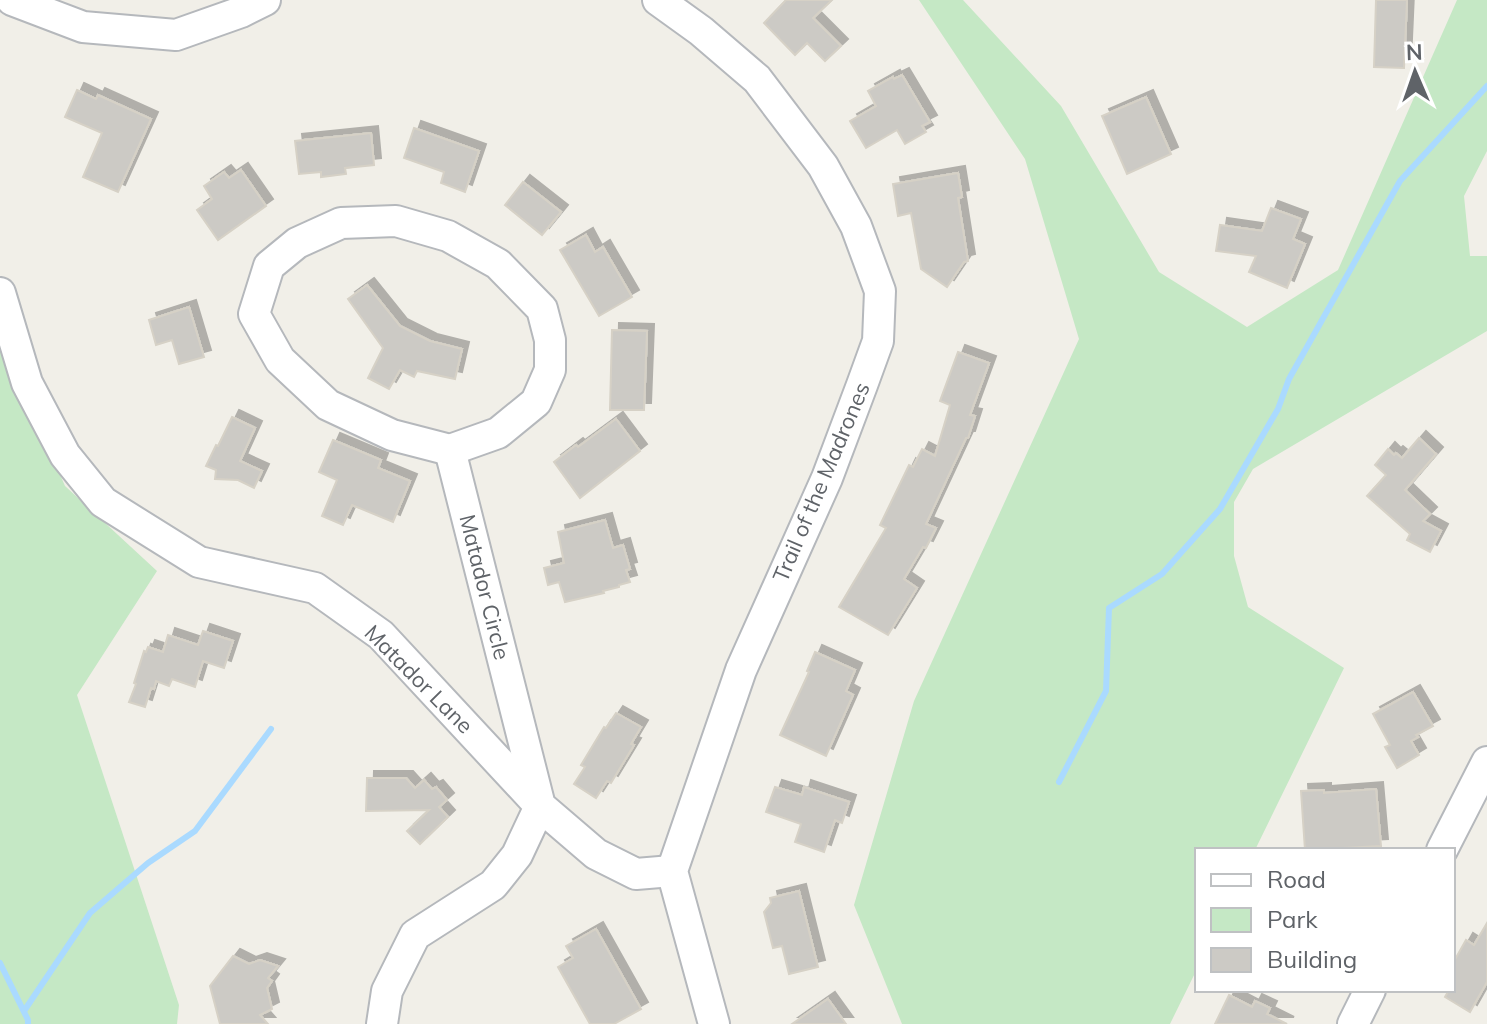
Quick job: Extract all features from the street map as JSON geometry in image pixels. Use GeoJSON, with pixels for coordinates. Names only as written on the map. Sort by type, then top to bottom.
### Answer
{"type":"FeatureCollection","features":[{"type":"Feature","properties":{"kind":"street"},"geometry":{"type":"LineString","coordinates":[[12,0],[83,27],[176,35],[265,0]]}},
{"type":"Feature","properties":{"kind":"street","name":"Trail of the Madrones"},"geometry":{"type":"LineString","coordinates":[[658,0],[701,31],[757,79],[823,166],[856,226],[880,291],[878,341],[873,355],[827,478],[741,670],[672,871]]}},
{"type":"Feature","properties":{"kind":"street"},"geometry":{"type":"LineString","coordinates":[[396,221],[448,236],[498,264],[542,309],[550,340],[550,370],[536,402],[498,433],[450,450],[392,435],[328,405],[280,360],[254,314],[269,266],[297,243],[341,223],[396,221]]}},
{"type":"Feature","properties":{"kind":"street","name":"Matador Lane"},"geometry":{"type":"LineString","coordinates":[[0,293],[27,383],[65,455],[103,502],[199,562],[315,588],[381,635],[540,806],[596,854],[636,874],[672,871]]}},
{"type":"Feature","properties":{"kind":"street","name":"Matador Circle"},"geometry":{"type":"LineString","coordinates":[[450,450],[540,806]]}},
{"type":"Feature","properties":{"kind":"street"},"geometry":{"type":"LineString","coordinates":[[1443,848],[1487,762]]}},
{"type":"Feature","properties":{"kind":"street"},"geometry":{"type":"LineString","coordinates":[[382,1024],[387,991],[415,935],[493,885],[517,855],[540,806]]}},
{"type":"Feature","properties":{"kind":"street"},"geometry":{"type":"LineString","coordinates":[[672,871],[714,1024]]}},
{"type":"Feature","properties":{"kind":"street"},"geometry":{"type":"LineString","coordinates":[[1353,1024],[1369,992]]}},
{"type":"Feature","properties":{"kind":"green space"},"geometry":{"type":"Polygon","coordinates":[[[919,0],[963,0],[1061,106],[1159,272],[1247,327],[1338,270],[1457,0],[1487,0],[1487,151],[1464,196],[1470,256],[1487,256],[1487,331],[1253,469],[1234,502],[1234,556],[1248,607],[1344,668],[1256,848],[1195,848],[1195,973],[1170,1024],[902,1024],[854,905],[914,701],[1079,339],[1025,159],[919,0]]]}},
{"type":"Feature","properties":{"kind":"green space"},"geometry":{"type":"Polygon","coordinates":[[[0,338],[65,486],[157,571],[77,695],[179,1005],[177,1024],[0,1024],[0,338]]]}},
{"type":"Feature","properties":{"kind":"building"},"geometry":{"type":"Polygon","coordinates":[[[786,0],[832,0],[813,18],[841,46],[825,61],[807,43],[795,55],[764,23],[786,0]]]}},
{"type":"Feature","properties":{"kind":"building"},"geometry":{"type":"Polygon","coordinates":[[[1376,0],[1407,0],[1404,68],[1374,67],[1376,0]]]}},
{"type":"Feature","properties":{"kind":"building"},"geometry":{"type":"Polygon","coordinates":[[[902,75],[930,122],[922,126],[926,132],[905,144],[897,130],[866,148],[850,121],[876,106],[868,91],[902,75]]]}},
{"type":"Feature","properties":{"kind":"building"},"geometry":{"type":"Polygon","coordinates":[[[77,90],[96,99],[98,95],[151,119],[118,192],[83,177],[102,133],[65,117],[77,90]]]}},
{"type":"Feature","properties":{"kind":"building"},"geometry":{"type":"Polygon","coordinates":[[[1146,97],[1171,154],[1127,174],[1102,116],[1146,97]]]}},
{"type":"Feature","properties":{"kind":"building"},"geometry":{"type":"Polygon","coordinates":[[[414,128],[479,151],[465,192],[441,183],[444,172],[404,158],[414,128]]]}},
{"type":"Feature","properties":{"kind":"building"},"geometry":{"type":"Polygon","coordinates":[[[371,133],[374,165],[345,168],[346,174],[321,177],[321,172],[299,174],[295,141],[371,133]]]}},
{"type":"Feature","properties":{"kind":"building"},"geometry":{"type":"Polygon","coordinates":[[[241,170],[266,206],[218,240],[197,210],[212,199],[204,186],[224,172],[229,178],[241,170]]]}},
{"type":"Feature","properties":{"kind":"building"},"geometry":{"type":"Polygon","coordinates":[[[958,173],[962,197],[958,198],[968,261],[964,262],[947,287],[921,269],[911,213],[898,216],[893,184],[958,173]]]}},
{"type":"Feature","properties":{"kind":"building"},"geometry":{"type":"Polygon","coordinates":[[[523,182],[561,212],[542,235],[505,205],[523,182]]]}},
{"type":"Feature","properties":{"kind":"building"},"geometry":{"type":"Polygon","coordinates":[[[1271,208],[1301,219],[1293,239],[1305,244],[1287,288],[1249,272],[1256,256],[1216,251],[1220,225],[1262,231],[1271,208]]]}},
{"type":"Feature","properties":{"kind":"building"},"geometry":{"type":"Polygon","coordinates":[[[586,235],[595,252],[603,247],[632,297],[599,316],[560,250],[586,235]]]}},
{"type":"Feature","properties":{"kind":"building"},"geometry":{"type":"Polygon","coordinates":[[[367,285],[400,326],[430,341],[462,349],[455,379],[417,371],[414,377],[400,370],[389,389],[368,378],[383,348],[348,299],[367,285]]]}},
{"type":"Feature","properties":{"kind":"building"},"geometry":{"type":"Polygon","coordinates":[[[189,307],[204,357],[179,364],[172,340],[156,345],[149,320],[189,307]]]}},
{"type":"Feature","properties":{"kind":"building"},"geometry":{"type":"Polygon","coordinates":[[[612,330],[647,331],[644,410],[610,410],[612,330]]]}},
{"type":"Feature","properties":{"kind":"building"},"geometry":{"type":"Polygon","coordinates":[[[958,352],[989,363],[970,415],[975,416],[968,438],[926,524],[936,528],[904,579],[917,588],[888,635],[839,607],[886,528],[880,525],[909,465],[913,467],[922,449],[935,456],[950,405],[940,401],[958,352]]]}},
{"type":"Feature","properties":{"kind":"building"},"geometry":{"type":"Polygon","coordinates":[[[232,417],[255,428],[240,461],[262,471],[254,488],[238,480],[215,479],[216,470],[206,466],[232,417]]]}},
{"type":"Feature","properties":{"kind":"building"},"geometry":{"type":"Polygon","coordinates":[[[616,419],[640,451],[580,498],[554,462],[616,419]]]}},
{"type":"Feature","properties":{"kind":"building"},"geometry":{"type":"Polygon","coordinates":[[[1419,438],[1436,454],[1405,490],[1430,514],[1423,521],[1441,531],[1430,552],[1407,540],[1410,534],[1367,496],[1386,475],[1375,465],[1388,449],[1402,458],[1419,438]]]}},
{"type":"Feature","properties":{"kind":"building"},"geometry":{"type":"Polygon","coordinates":[[[333,440],[381,460],[378,468],[410,481],[393,522],[352,505],[343,525],[322,516],[337,480],[319,472],[333,440]]]}},
{"type":"Feature","properties":{"kind":"building"},"geometry":{"type":"Polygon","coordinates":[[[605,520],[613,548],[623,545],[630,569],[626,570],[630,582],[604,593],[565,602],[559,582],[548,585],[544,568],[564,563],[558,532],[605,520]]]}},
{"type":"Feature","properties":{"kind":"building"},"geometry":{"type":"Polygon","coordinates":[[[203,631],[233,641],[224,668],[203,661],[195,687],[172,679],[169,686],[156,681],[145,707],[129,702],[144,651],[148,647],[163,652],[168,635],[198,645],[203,631]]]}},
{"type":"Feature","properties":{"kind":"building"},"geometry":{"type":"Polygon","coordinates":[[[815,652],[855,670],[846,691],[853,695],[826,756],[780,735],[815,652]]]}},
{"type":"Feature","properties":{"kind":"building"},"geometry":{"type":"Polygon","coordinates":[[[1413,692],[1433,726],[1411,741],[1419,755],[1397,768],[1385,747],[1390,745],[1373,714],[1413,692]]]}},
{"type":"Feature","properties":{"kind":"building"},"geometry":{"type":"Polygon","coordinates":[[[616,713],[641,727],[611,783],[607,781],[596,798],[574,784],[585,767],[581,765],[616,713]]]}},
{"type":"Feature","properties":{"kind":"building"},"geometry":{"type":"Polygon","coordinates":[[[367,778],[406,778],[415,788],[424,780],[432,789],[436,787],[447,800],[439,807],[448,817],[420,844],[407,831],[429,810],[366,811],[367,778]]]}},
{"type":"Feature","properties":{"kind":"building"},"geometry":{"type":"Polygon","coordinates":[[[775,787],[802,795],[804,787],[849,802],[842,823],[835,820],[824,852],[795,842],[801,824],[766,812],[775,787]]]}},
{"type":"Feature","properties":{"kind":"building"},"geometry":{"type":"Polygon","coordinates":[[[1376,789],[1381,846],[1305,848],[1301,791],[1324,790],[1324,793],[1376,789]]]}},
{"type":"Feature","properties":{"kind":"building"},"geometry":{"type":"Polygon","coordinates":[[[799,891],[818,967],[789,974],[782,946],[773,948],[764,912],[771,903],[770,898],[799,891]]]}},
{"type":"Feature","properties":{"kind":"building"},"geometry":{"type":"Polygon","coordinates":[[[1487,923],[1487,982],[1470,1012],[1445,997],[1448,992],[1455,992],[1455,959],[1466,940],[1474,945],[1487,923]]]}},
{"type":"Feature","properties":{"kind":"building"},"geometry":{"type":"Polygon","coordinates":[[[596,929],[641,1009],[614,1024],[590,1024],[558,967],[573,958],[566,946],[596,929]]]}},
{"type":"Feature","properties":{"kind":"building"},"geometry":{"type":"Polygon","coordinates":[[[233,956],[249,964],[260,960],[278,966],[268,978],[272,981],[267,988],[272,1009],[260,1015],[268,1024],[220,1024],[210,986],[233,956]]]}},
{"type":"Feature","properties":{"kind":"building"},"geometry":{"type":"Polygon","coordinates":[[[1229,995],[1252,1007],[1255,1001],[1270,1008],[1267,1014],[1287,1024],[1215,1024],[1229,995]]]}},
{"type":"Feature","properties":{"kind":"building"},"geometry":{"type":"Polygon","coordinates":[[[828,999],[846,1024],[792,1024],[828,999]]]}},
{"type":"Feature","properties":{"kind":"waterway"},"geometry":{"type":"LineString","coordinates":[[1059,782],[1106,691],[1109,608],[1162,574],[1220,509],[1278,409],[1289,379],[1400,181],[1487,86]]}},
{"type":"Feature","properties":{"kind":"waterway"},"geometry":{"type":"LineString","coordinates":[[24,1011],[90,913],[148,863],[195,831],[271,729]]}},
{"type":"Feature","properties":{"kind":"waterway"},"geometry":{"type":"LineString","coordinates":[[0,963],[28,1024]]}}]}
